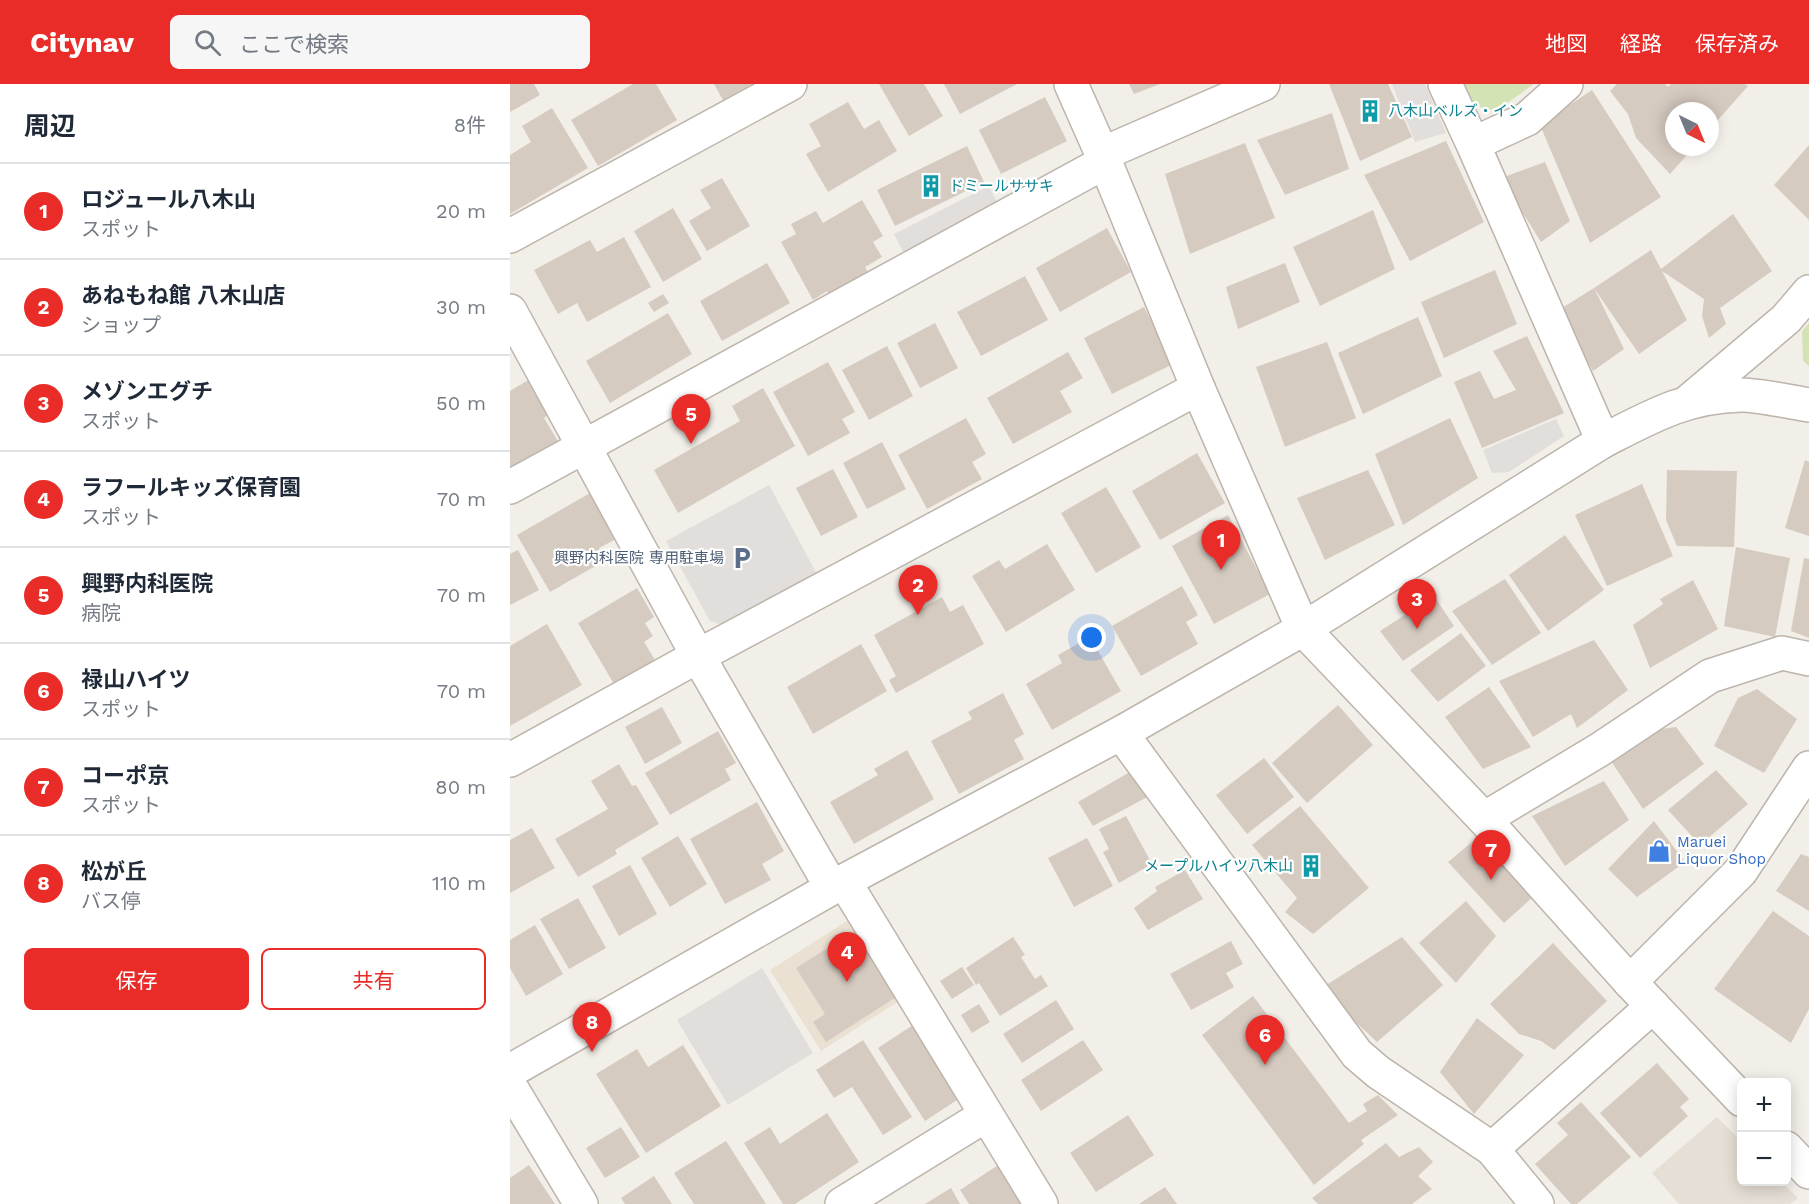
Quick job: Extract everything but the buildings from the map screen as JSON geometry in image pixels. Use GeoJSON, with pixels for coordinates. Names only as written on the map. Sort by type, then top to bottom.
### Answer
{"type":"FeatureCollection","features":[{"type":"Feature","properties":{"kind":"street"},"geometry":{"type":"LineString","coordinates":[[510,236],[790,84]]}},
{"type":"Feature","properties":{"kind":"street"},"geometry":{"type":"LineString","coordinates":[[1071,84],[1198,388],[1303,629],[1484,819],[1630,981],[1737,1095]]}},
{"type":"Feature","properties":{"kind":"street"},"geometry":{"type":"LineString","coordinates":[[510,487],[1103,158],[1263,84]]}},
{"type":"Feature","properties":{"kind":"street"},"geometry":{"type":"LineString","coordinates":[[1445,84],[1603,441]]}},
{"type":"Feature","properties":{"kind":"street"},"geometry":{"type":"LineString","coordinates":[[1473,144],[1527,119],[1566,84]]}},
{"type":"Feature","properties":{"kind":"street"},"geometry":{"type":"LineString","coordinates":[[1689,401],[1786,319],[1809,292]]}},
{"type":"Feature","properties":{"kind":"street"},"geometry":{"type":"LineString","coordinates":[[510,311],[698,656],[838,884],[1041,1204]]}},
{"type":"Feature","properties":{"kind":"street"},"geometry":{"type":"LineString","coordinates":[[510,760],[698,656],[1198,388]]}},
{"type":"Feature","properties":{"kind":"street"},"geometry":{"type":"LineString","coordinates":[[510,1071],[838,884],[1121,733],[1303,629],[1603,441],[1654,414],[1689,401],[1742,395],[1809,405]]}},
{"type":"Feature","properties":{"kind":"street"},"geometry":{"type":"LineString","coordinates":[[1484,819],[1599,750],[1710,676],[1782,653],[1809,659]]}},
{"type":"Feature","properties":{"kind":"street"},"geometry":{"type":"LineString","coordinates":[[1121,733],[1357,1054],[1378,1072],[1492,1149],[1538,1204]]}},
{"type":"Feature","properties":{"kind":"street"},"geometry":{"type":"LineString","coordinates":[[1630,981],[1740,872],[1809,768]]}},
{"type":"Feature","properties":{"kind":"street"},"geometry":{"type":"LineString","coordinates":[[1492,1149],[1653,1006]]}},
{"type":"Feature","properties":{"kind":"street"},"geometry":{"type":"LineString","coordinates":[[510,1086],[581,1204]]}},
{"type":"Feature","properties":{"kind":"street"},"geometry":{"type":"LineString","coordinates":[[842,1204],[986,1115]]}},
{"type":"Feature","properties":{"kind":"street"},"geometry":{"type":"LineString","coordinates":[[1791,1153],[1809,1172]]}},
{"type":"Feature","properties":{"kind":"shaded area"},"geometry":{"type":"Polygon","coordinates":[[[1392,84],[1425,84],[1446,133],[1415,142],[1392,84]]]}},
{"type":"Feature","properties":{"kind":"shaded area"},"geometry":{"type":"Polygon","coordinates":[[[989,186],[1000,209],[906,257],[894,234],[989,186]]]}},
{"type":"Feature","properties":{"kind":"shaded area"},"geometry":{"type":"Polygon","coordinates":[[[1556,419],[1564,436],[1509,472],[1492,473],[1483,450],[1556,419]]]}},
{"type":"Feature","properties":{"kind":"shaded area","name":"興野内科医院 専用駐車場"},"geometry":{"type":"Polygon","coordinates":[[[769,485],[818,576],[725,626],[710,621],[666,541],[769,485]]]}},
{"type":"Feature","properties":{"kind":"shaded area"},"geometry":{"type":"Polygon","coordinates":[[[850,919],[902,999],[821,1051],[770,970],[850,919]]]}},
{"type":"Feature","properties":{"kind":"shaded area"},"geometry":{"type":"Polygon","coordinates":[[[762,968],[813,1053],[728,1105],[677,1020],[762,968]]]}},
{"type":"Feature","properties":{"kind":"shaded area"},"geometry":{"type":"Polygon","coordinates":[[[1717,1117],[1737,1137],[1737,1186],[1786,1186],[1798,1198],[1790,1204],[1679,1204],[1652,1173],[1717,1117]]]}},
{"type":"Feature","properties":{"kind":"green space"},"geometry":{"type":"Polygon","coordinates":[[[1464,84],[1534,84],[1496,111],[1473,105],[1464,84]]]}},
{"type":"Feature","properties":{"kind":"green space"},"geometry":{"type":"Polygon","coordinates":[[[1809,323],[1809,366],[1803,361],[1802,331],[1809,323]]]}},
{"type":"Feature","properties":{"kind":"place","name":"八木山ベルズ・イン"},"geometry":{"type":"Point","coordinates":[1370,111]}},
{"type":"Feature","properties":{"kind":"place","name":"ドミールササキ"},"geometry":{"type":"Point","coordinates":[931,186]}},
{"type":"Feature","properties":{"kind":"place","name":"興野内科医院"},"geometry":{"type":"Point","coordinates":[691,444]}},
{"type":"Feature","properties":{"kind":"place","name":"興野内科医院 専用駐車場"},"geometry":{"type":"Point","coordinates":[742,558]}},
{"type":"Feature","properties":{"kind":"place","name":"ロジュール八木山"},"geometry":{"type":"Point","coordinates":[1221,570]}},
{"type":"Feature","properties":{"kind":"place","name":"あねもね館 八木山店"},"geometry":{"type":"Point","coordinates":[918,615]}},
{"type":"Feature","properties":{"kind":"place","name":"メゾンエグチ"},"geometry":{"type":"Point","coordinates":[1417,629]}},
{"type":"Feature","properties":{"kind":"place","name":"Maruei Liquor Shop"},"geometry":{"type":"Point","coordinates":[1659,851]}},
{"type":"Feature","properties":{"kind":"place","name":"メープルハイツ八木山"},"geometry":{"type":"Point","coordinates":[1311,866]}},
{"type":"Feature","properties":{"kind":"place","name":"コーポ京"},"geometry":{"type":"Point","coordinates":[1491,880]}},
{"type":"Feature","properties":{"kind":"place","name":"ラフールキッズ保育園"},"geometry":{"type":"Point","coordinates":[847,982]}},
{"type":"Feature","properties":{"kind":"place","name":"松が丘"},"geometry":{"type":"Point","coordinates":[592,1052]}},
{"type":"Feature","properties":{"kind":"place","name":"禄山ハイツ"},"geometry":{"type":"Point","coordinates":[1265,1065]}}]}
